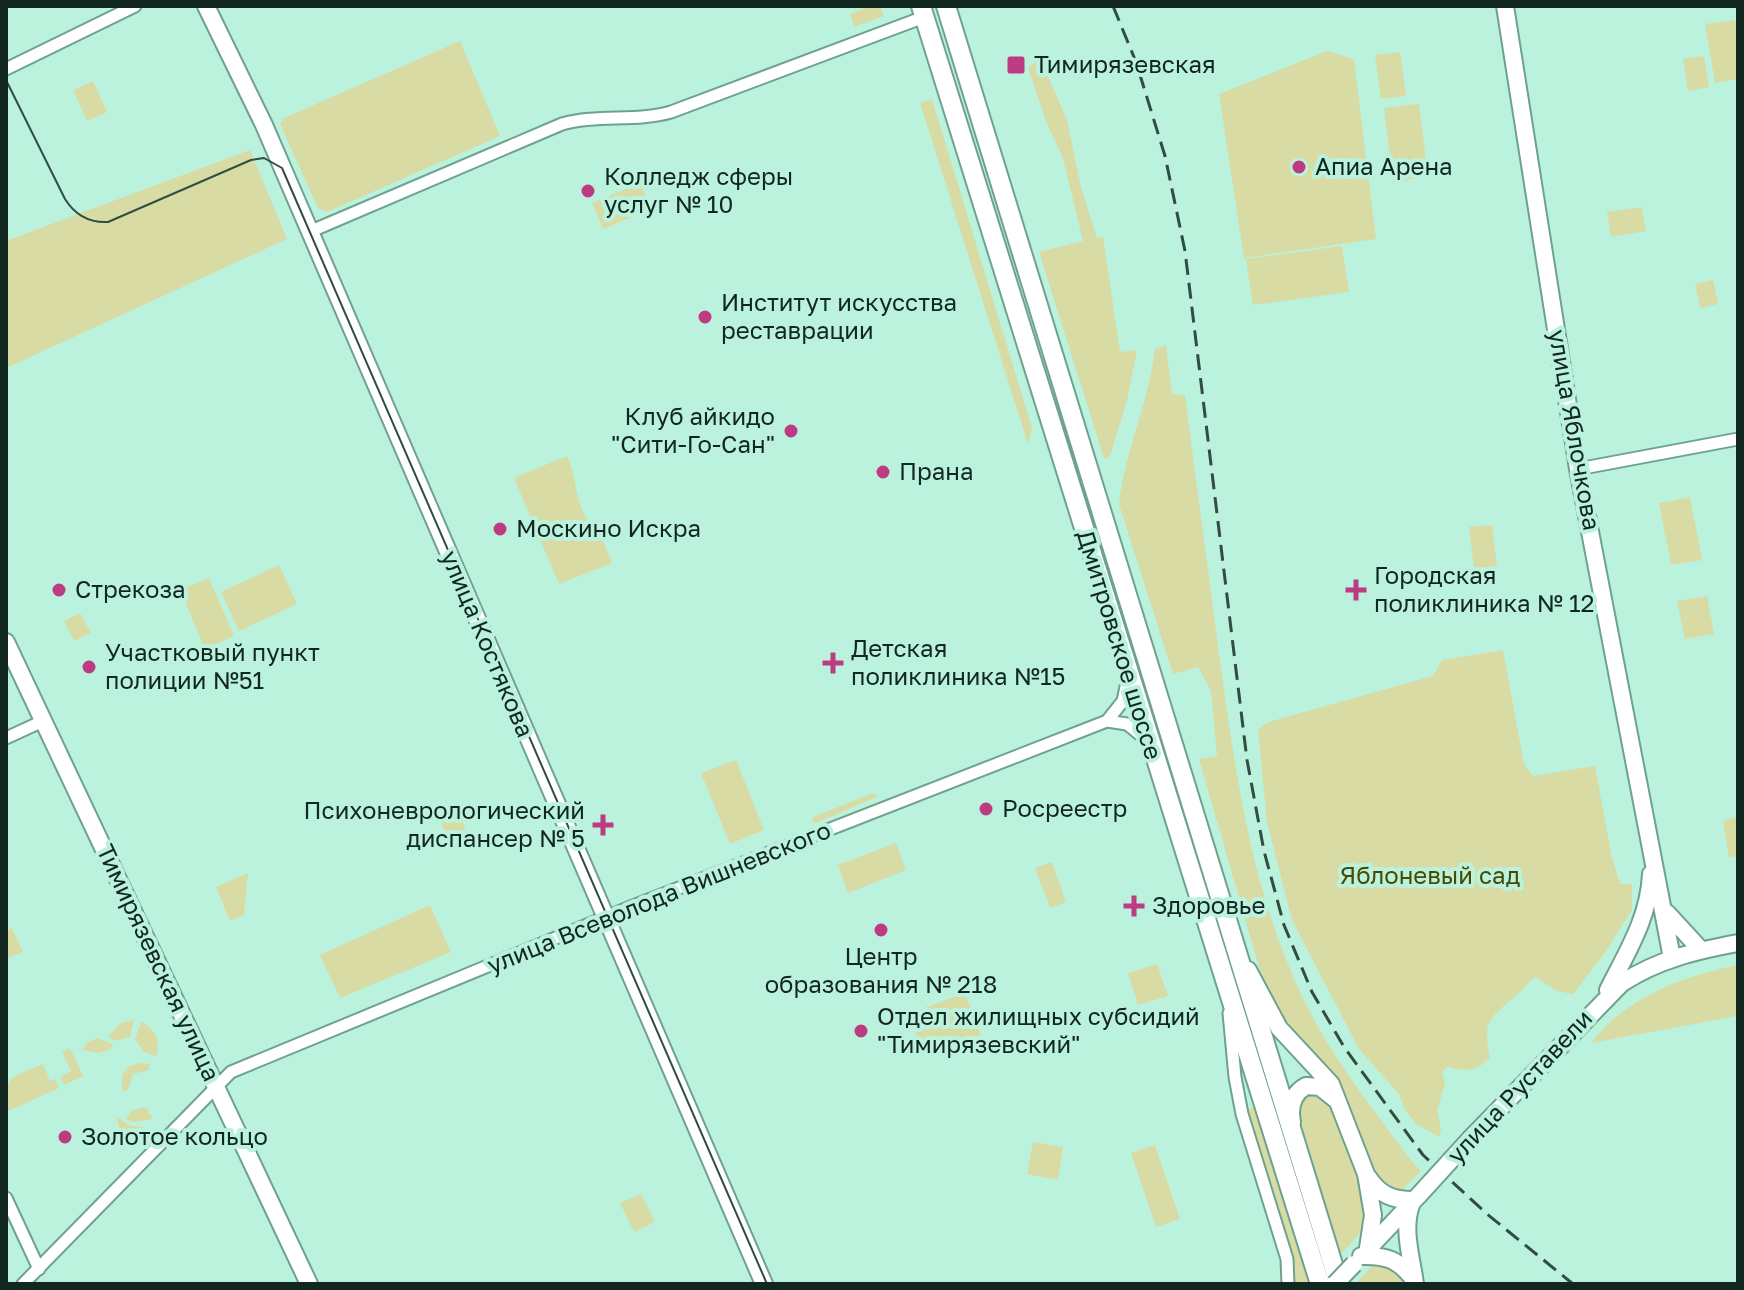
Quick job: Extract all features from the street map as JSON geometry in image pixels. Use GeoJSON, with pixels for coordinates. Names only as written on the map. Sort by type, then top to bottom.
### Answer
{"type":"FeatureCollection","features":[{"type":"Feature","properties":{"kind":"main road","name":"Дмитровское шоссе"},"geometry":{"type":"LineString","coordinates":[[946,6],[1240,955],[1337,1284]]}},
{"type":"Feature","properties":{"kind":"main road","name":"Дмитровское шоссе"},"geometry":{"type":"LineString","coordinates":[[922,12],[1320,1284]]}},
{"type":"Feature","properties":{"kind":"street"},"geometry":{"type":"LineString","coordinates":[[6,69],[135,6]]}},
{"type":"Feature","properties":{"kind":"street","name":"улица Костякова"},"geometry":{"type":"LineString","coordinates":[[206,6],[264,125],[764,1284]]}},
{"type":"Feature","properties":{"kind":"street","name":"улица Яблочкова"},"geometry":{"type":"LineString","coordinates":[[1505,6],[1578,469],[1652,853]]}},
{"type":"Feature","properties":{"kind":"street"},"geometry":{"type":"LineString","coordinates":[[309,232],[562,124],[585,119],[671,112],[922,12]]}},
{"type":"Feature","properties":{"kind":"street"},"geometry":{"type":"LineString","coordinates":[[1578,469],[1738,439]]}},
{"type":"Feature","properties":{"kind":"street","name":"Тимирязевская улица"},"geometry":{"type":"LineString","coordinates":[[6,642],[309,1284]]}},
{"type":"Feature","properties":{"kind":"street"},"geometry":{"type":"LineString","coordinates":[[1130,682],[1139,696],[1147,697],[1154,692],[1155,682]]}},
{"type":"Feature","properties":{"kind":"street"},"geometry":{"type":"LineString","coordinates":[[1107,721],[1123,701],[1130,682]]}},
{"type":"Feature","properties":{"kind":"street"},"geometry":{"type":"LineString","coordinates":[[6,738],[43,721]]}},
{"type":"Feature","properties":{"kind":"street"},"geometry":{"type":"LineString","coordinates":[[1107,721],[1127,724],[1148,741]]}},
{"type":"Feature","properties":{"kind":"street","name":"улица Всеволода Вишневского"},"geometry":{"type":"LineString","coordinates":[[23,1284],[216,1085],[236,1070],[605,918],[1107,721]]}},
{"type":"Feature","properties":{"kind":"street"},"geometry":{"type":"LineString","coordinates":[[1652,853],[1672,958]]}},
{"type":"Feature","properties":{"kind":"street"},"geometry":{"type":"LineString","coordinates":[[1602,1001],[1640,927],[1650,886],[1652,853]]}},
{"type":"Feature","properties":{"kind":"street"},"geometry":{"type":"LineString","coordinates":[[1664,908],[1701,950]]}},
{"type":"Feature","properties":{"kind":"street","name":"улица Руставели"},"geometry":{"type":"LineString","coordinates":[[1337,1284],[1471,1138],[1602,1001],[1629,978],[1672,958],[1738,943]]}},
{"type":"Feature","properties":{"kind":"street"},"geometry":{"type":"LineString","coordinates":[[1240,955],[1279,1028],[1331,1084],[1366,1174],[1373,1215],[1361,1256],[1392,1258],[1403,1266],[1415,1283]]}},
{"type":"Feature","properties":{"kind":"street"},"geometry":{"type":"LineString","coordinates":[[1227,987],[1235,1077],[1242,1114],[1287,1259],[1288,1284]]}},
{"type":"Feature","properties":{"kind":"street"},"geometry":{"type":"LineString","coordinates":[[1295,1139],[1292,1100],[1301,1089],[1306,1086],[1320,1087],[1337,1101]]}},
{"type":"Feature","properties":{"kind":"street"},"geometry":{"type":"LineString","coordinates":[[1366,1174],[1386,1196],[1399,1200],[1416,1198]]}},
{"type":"Feature","properties":{"kind":"street"},"geometry":{"type":"LineString","coordinates":[[6,1198],[39,1269]]}},
{"type":"Feature","properties":{"kind":"street"},"geometry":{"type":"LineString","coordinates":[[1415,1283],[1407,1217],[1416,1198]]}},
{"type":"Feature","properties":{"kind":"green space"},"geometry":{"type":"Polygon","coordinates":[[[880,6],[884,16],[854,27],[850,14],[880,6]]]}},
{"type":"Feature","properties":{"kind":"green space"},"geometry":{"type":"Polygon","coordinates":[[[1735,20],[1738,79],[1715,83],[1705,24],[1735,20]]]}},
{"type":"Feature","properties":{"kind":"green space"},"geometry":{"type":"Polygon","coordinates":[[[460,41],[500,136],[327,212],[318,208],[280,124],[284,118],[460,41]]]}},
{"type":"Feature","properties":{"kind":"green space","name":"Апиа Арена"},"geometry":{"type":"Polygon","coordinates":[[[1327,51],[1354,59],[1376,239],[1244,258],[1219,94],[1327,51]]]}},
{"type":"Feature","properties":{"kind":"green space"},"geometry":{"type":"Polygon","coordinates":[[[1400,52],[1406,96],[1381,99],[1375,55],[1400,52]]]}},
{"type":"Feature","properties":{"kind":"green space"},"geometry":{"type":"Polygon","coordinates":[[[1704,56],[1709,87],[1688,91],[1683,59],[1704,56]]]}},
{"type":"Feature","properties":{"kind":"green space"},"geometry":{"type":"Polygon","coordinates":[[[1035,62],[1043,65],[1067,120],[1081,187],[1097,238],[1103,237],[1120,352],[1137,350],[1127,401],[1107,459],[1104,458],[1039,252],[1083,241],[1063,158],[1047,124],[1028,68],[1035,62]]]}},
{"type":"Feature","properties":{"kind":"green space"},"geometry":{"type":"Polygon","coordinates":[[[93,81],[107,112],[87,121],[73,90],[93,81]]]}},
{"type":"Feature","properties":{"kind":"green space"},"geometry":{"type":"Polygon","coordinates":[[[932,99],[1032,428],[1028,444],[920,103],[932,99]]]}},
{"type":"Feature","properties":{"kind":"green space"},"geometry":{"type":"Polygon","coordinates":[[[1419,104],[1428,177],[1393,182],[1384,108],[1419,104]]]}},
{"type":"Feature","properties":{"kind":"green space"},"geometry":{"type":"Polygon","coordinates":[[[250,150],[287,239],[6,368],[6,241],[250,150]]]}},
{"type":"Feature","properties":{"kind":"green space"},"geometry":{"type":"Polygon","coordinates":[[[640,183],[651,209],[603,229],[592,203],[640,183]]]}},
{"type":"Feature","properties":{"kind":"green space"},"geometry":{"type":"Polygon","coordinates":[[[1642,207],[1646,231],[1611,237],[1607,212],[1642,207]]]}},
{"type":"Feature","properties":{"kind":"green space"},"geometry":{"type":"Polygon","coordinates":[[[1342,246],[1349,292],[1253,305],[1246,259],[1342,246]]]}},
{"type":"Feature","properties":{"kind":"green space"},"geometry":{"type":"Polygon","coordinates":[[[1713,280],[1718,304],[1700,308],[1695,284],[1713,280]]]}},
{"type":"Feature","properties":{"kind":"green space"},"geometry":{"type":"Polygon","coordinates":[[[1166,346],[1172,394],[1185,395],[1232,741],[1258,871],[1284,955],[1313,1018],[1351,1079],[1421,1171],[1398,1191],[1379,1183],[1340,1087],[1273,1004],[1263,981],[1199,759],[1217,756],[1211,691],[1198,667],[1173,674],[1119,504],[1155,348],[1166,346]]]}},
{"type":"Feature","properties":{"kind":"green space"},"geometry":{"type":"Polygon","coordinates":[[[567,456],[585,515],[598,528],[612,563],[559,584],[514,478],[567,456]]]}},
{"type":"Feature","properties":{"kind":"green space"},"geometry":{"type":"Polygon","coordinates":[[[1690,497],[1702,560],[1671,565],[1659,503],[1690,497]]]}},
{"type":"Feature","properties":{"kind":"green space"},"geometry":{"type":"Polygon","coordinates":[[[1492,525],[1497,566],[1474,568],[1469,527],[1492,525]]]}},
{"type":"Feature","properties":{"kind":"green space"},"geometry":{"type":"Polygon","coordinates":[[[279,565],[297,604],[239,631],[221,592],[279,565]]]}},
{"type":"Feature","properties":{"kind":"green space"},"geometry":{"type":"Polygon","coordinates":[[[209,578],[234,636],[205,649],[180,590],[209,578]]]}},
{"type":"Feature","properties":{"kind":"green space"},"geometry":{"type":"Polygon","coordinates":[[[1707,596],[1714,634],[1685,639],[1677,601],[1707,596]]]}},
{"type":"Feature","properties":{"kind":"green space"},"geometry":{"type":"Polygon","coordinates":[[[80,613],[91,633],[74,641],[64,621],[80,613]]]}},
{"type":"Feature","properties":{"kind":"green space","name":"Яблоневый сад"},"geometry":{"type":"Polygon","coordinates":[[[1503,650],[1524,764],[1533,776],[1595,766],[1612,858],[1620,884],[1632,884],[1632,910],[1573,994],[1557,991],[1535,977],[1492,1018],[1487,1033],[1490,1057],[1471,1070],[1448,1067],[1442,1071],[1445,1084],[1437,1110],[1441,1130],[1439,1137],[1416,1124],[1404,1108],[1399,1094],[1359,1049],[1292,920],[1267,822],[1258,730],[1268,722],[1433,676],[1442,660],[1503,650]]]}},
{"type":"Feature","properties":{"kind":"green space"},"geometry":{"type":"Polygon","coordinates":[[[736,760],[764,830],[730,844],[701,773],[736,760]]]}},
{"type":"Feature","properties":{"kind":"green space"},"geometry":{"type":"Polygon","coordinates":[[[871,794],[879,796],[812,822],[813,817],[871,794]]]}},
{"type":"Feature","properties":{"kind":"green space"},"geometry":{"type":"Polygon","coordinates":[[[461,815],[468,838],[448,844],[441,821],[461,815]]]}},
{"type":"Feature","properties":{"kind":"green space"},"geometry":{"type":"Polygon","coordinates":[[[1738,817],[1738,856],[1729,857],[1723,820],[1738,817]]]}},
{"type":"Feature","properties":{"kind":"green space"},"geometry":{"type":"Polygon","coordinates":[[[896,843],[906,870],[848,893],[838,865],[896,843]]]}},
{"type":"Feature","properties":{"kind":"green space"},"geometry":{"type":"Polygon","coordinates":[[[1052,862],[1066,902],[1050,908],[1035,868],[1052,862]]]}},
{"type":"Feature","properties":{"kind":"green space"},"geometry":{"type":"Polygon","coordinates":[[[248,873],[244,915],[230,921],[216,887],[248,873]]]}},
{"type":"Feature","properties":{"kind":"green space"},"geometry":{"type":"Polygon","coordinates":[[[430,905],[451,952],[340,998],[320,955],[430,905]]]}},
{"type":"Feature","properties":{"kind":"green space"},"geometry":{"type":"Polygon","coordinates":[[[12,928],[23,952],[6,959],[6,931],[12,928]]]}},
{"type":"Feature","properties":{"kind":"green space"},"geometry":{"type":"Polygon","coordinates":[[[1157,964],[1168,996],[1138,1005],[1128,973],[1157,964]]]}},
{"type":"Feature","properties":{"kind":"green space"},"geometry":{"type":"Polygon","coordinates":[[[1738,965],[1738,1016],[1591,1043],[1622,1013],[1657,991],[1738,965]]]}},
{"type":"Feature","properties":{"kind":"green space"},"geometry":{"type":"Polygon","coordinates":[[[965,993],[981,1035],[924,1056],[908,1014],[965,993]]]}},
{"type":"Feature","properties":{"kind":"green space"},"geometry":{"type":"Polygon","coordinates":[[[134,1020],[130,1037],[115,1041],[108,1036],[121,1023],[134,1020]]]}},
{"type":"Feature","properties":{"kind":"green space"},"geometry":{"type":"Polygon","coordinates":[[[141,1022],[156,1036],[156,1056],[144,1052],[135,1039],[141,1022]]]}},
{"type":"Feature","properties":{"kind":"green space"},"geometry":{"type":"Polygon","coordinates":[[[98,1038],[112,1044],[111,1049],[99,1053],[82,1050],[88,1042],[98,1038]]]}},
{"type":"Feature","properties":{"kind":"green space"},"geometry":{"type":"Polygon","coordinates":[[[70,1048],[83,1076],[64,1085],[60,1077],[71,1071],[62,1052],[70,1048]]]}},
{"type":"Feature","properties":{"kind":"green space"},"geometry":{"type":"Polygon","coordinates":[[[43,1064],[50,1081],[55,1079],[59,1088],[6,1112],[11,1079],[43,1064]]]}},
{"type":"Feature","properties":{"kind":"green space"},"geometry":{"type":"Polygon","coordinates":[[[150,1064],[149,1070],[133,1074],[128,1090],[122,1092],[122,1075],[129,1066],[150,1064]]]}},
{"type":"Feature","properties":{"kind":"green space"},"geometry":{"type":"Polygon","coordinates":[[[1307,1091],[1325,1097],[1359,1177],[1366,1209],[1361,1231],[1339,1256],[1295,1109],[1307,1091]]]}},
{"type":"Feature","properties":{"kind":"green space"},"geometry":{"type":"Polygon","coordinates":[[[146,1107],[153,1119],[133,1122],[126,1119],[132,1110],[146,1107]]]}},
{"type":"Feature","properties":{"kind":"green space"},"geometry":{"type":"Polygon","coordinates":[[[1252,1107],[1258,1110],[1312,1284],[1293,1284],[1293,1264],[1247,1112],[1252,1107]]]}},
{"type":"Feature","properties":{"kind":"green space"},"geometry":{"type":"Polygon","coordinates":[[[116,1116],[130,1126],[144,1127],[133,1140],[129,1139],[121,1131],[116,1116]]]}},
{"type":"Feature","properties":{"kind":"green space"},"geometry":{"type":"Polygon","coordinates":[[[1033,1142],[1063,1147],[1058,1180],[1027,1174],[1033,1142]]]}},
{"type":"Feature","properties":{"kind":"green space"},"geometry":{"type":"Polygon","coordinates":[[[1155,1145],[1180,1219],[1156,1227],[1131,1153],[1155,1145]]]}},
{"type":"Feature","properties":{"kind":"green space"},"geometry":{"type":"Polygon","coordinates":[[[641,1194],[655,1222],[634,1232],[620,1203],[641,1194]]]}},
{"type":"Feature","properties":{"kind":"green space"},"geometry":{"type":"Polygon","coordinates":[[[1388,1263],[1404,1278],[1405,1284],[1355,1284],[1372,1266],[1388,1263]]]}},
{"type":"Feature","properties":{"kind":"tram line"},"geometry":{"type":"LineString","coordinates":[[6,80],[65,199],[78,214],[89,219],[108,222],[251,160],[264,158],[282,168],[767,1284]]}},
{"type":"Feature","properties":{"kind":"railway"},"geometry":{"type":"LineString","coordinates":[[1113,6],[1136,62],[1165,156],[1185,251],[1247,760],[1264,851],[1284,925],[1312,992],[1344,1047],[1423,1155],[1487,1214],[1573,1284]]}},
{"type":"Feature","properties":{"kind":"place","name":"Тимирязевская"},"geometry":{"type":"Point","coordinates":[1016,65]}},
{"type":"Feature","properties":{"kind":"place","name":"Апиа Арена"},"geometry":{"type":"Point","coordinates":[1299,167]}},
{"type":"Feature","properties":{"kind":"place","name":"Колледж сферы услуг № 10"},"geometry":{"type":"Point","coordinates":[588,191]}},
{"type":"Feature","properties":{"kind":"place","name":"Институт искусства реставрации"},"geometry":{"type":"Point","coordinates":[705,317]}},
{"type":"Feature","properties":{"kind":"place","name":"Клуб айкидо \"Сити-Го-Сан\""},"geometry":{"type":"Point","coordinates":[791,431]}},
{"type":"Feature","properties":{"kind":"place","name":"Прана"},"geometry":{"type":"Point","coordinates":[883,472]}},
{"type":"Feature","properties":{"kind":"place","name":"Москино Искра"},"geometry":{"type":"Point","coordinates":[500,529]}},
{"type":"Feature","properties":{"kind":"place","name":"Стрекоза"},"geometry":{"type":"Point","coordinates":[59,590]}},
{"type":"Feature","properties":{"kind":"place","name":"Городская поликлиника № 12"},"geometry":{"type":"Point","coordinates":[1356,590]}},
{"type":"Feature","properties":{"kind":"place","name":"Детская поликлиника №15"},"geometry":{"type":"Point","coordinates":[833,663]}},
{"type":"Feature","properties":{"kind":"place","name":"Участковый пункт полиции №51"},"geometry":{"type":"Point","coordinates":[89,667]}},
{"type":"Feature","properties":{"kind":"place","name":"Росреестр"},"geometry":{"type":"Point","coordinates":[986,809]}},
{"type":"Feature","properties":{"kind":"place","name":"Психоневрологический диспансер № 5"},"geometry":{"type":"Point","coordinates":[603,825]}},
{"type":"Feature","properties":{"kind":"place","name":"Здоровье"},"geometry":{"type":"Point","coordinates":[1134,906]}},
{"type":"Feature","properties":{"kind":"place","name":"Центр образования № 218"},"geometry":{"type":"Point","coordinates":[881,930]}},
{"type":"Feature","properties":{"kind":"place","name":"Отдел жилищных субсидий \"Тимирязевский\""},"geometry":{"type":"Point","coordinates":[861,1031]}},
{"type":"Feature","properties":{"kind":"place","name":"Золотое кольцо"},"geometry":{"type":"Point","coordinates":[65,1137]}}]}
